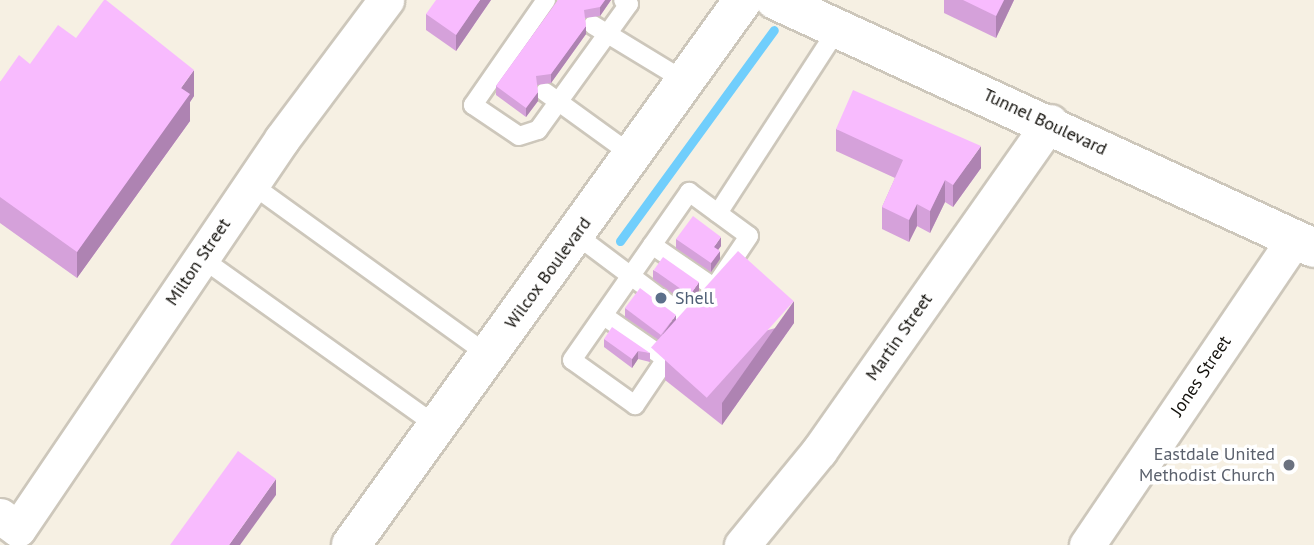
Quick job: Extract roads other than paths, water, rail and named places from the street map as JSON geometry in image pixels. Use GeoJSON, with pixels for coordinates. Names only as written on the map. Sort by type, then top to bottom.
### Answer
{"type":"FeatureCollection","features":[{"type":"Feature","properties":{"kind":"main road","name":"Wilcox Boulevard"},"geometry":{"type":"LineString","coordinates":[[351,545],[743,0]]}},
{"type":"Feature","properties":{"kind":"main road","name":"Tunnel Boulevard"},"geometry":{"type":"LineString","coordinates":[[775,0],[1050,122],[1303,245]]}},
{"type":"Feature","properties":{"kind":"street","name":"Milton Street"},"geometry":{"type":"LineString","coordinates":[[9,523],[386,0]]}},
{"type":"Feature","properties":{"kind":"street","name":"Martin Street"},"geometry":{"type":"LineString","coordinates":[[742,545],[819,451],[1050,122]]}},
{"type":"Feature","properties":{"kind":"street","name":"Jones Street"},"geometry":{"type":"LineString","coordinates":[[1087,545],[1303,245]]}},
{"type":"Feature","properties":{"kind":"lane"},"geometry":{"type":"LineString","coordinates":[[553,2],[508,66],[473,105],[530,136],[573,67],[608,35],[629,4],[623,0]]}},
{"type":"Feature","properties":{"kind":"lane"},"geometry":{"type":"LineString","coordinates":[[593,25],[685,81]]}},
{"type":"Feature","properties":{"kind":"lane"},"geometry":{"type":"LineString","coordinates":[[718,213],[838,28]]}},
{"type":"Feature","properties":{"kind":"lane"},"geometry":{"type":"LineString","coordinates":[[552,97],[632,155]]}},
{"type":"Feature","properties":{"kind":"lane"},"geometry":{"type":"LineString","coordinates":[[251,184],[488,355]]}},
{"type":"Feature","properties":{"kind":"lane"},"geometry":{"type":"LineString","coordinates":[[689,192],[749,236],[635,405],[572,360],[653,245],[689,192]]}},
{"type":"Feature","properties":{"kind":"lane"},"geometry":{"type":"LineString","coordinates":[[576,234],[692,321]]}},
{"type":"Feature","properties":{"kind":"lane"},"geometry":{"type":"LineString","coordinates":[[653,245],[715,288]]}},
{"type":"Feature","properties":{"kind":"lane"},"geometry":{"type":"LineString","coordinates":[[200,257],[437,426]]}},
{"type":"Feature","properties":{"kind":"lane"},"geometry":{"type":"LineString","coordinates":[[604,316],[666,359]]}},
{"type":"Feature","properties":{"kind":"waterway"},"geometry":{"type":"LineString","coordinates":[[620,241],[774,30]]}},
{"type":"Feature","properties":{"kind":"place","name":"Shell"},"geometry":{"type":"Point","coordinates":[661,298]}},
{"type":"Feature","properties":{"kind":"place","name":"Eastdale United Methodist Church"},"geometry":{"type":"Point","coordinates":[1289,465]}}]}
